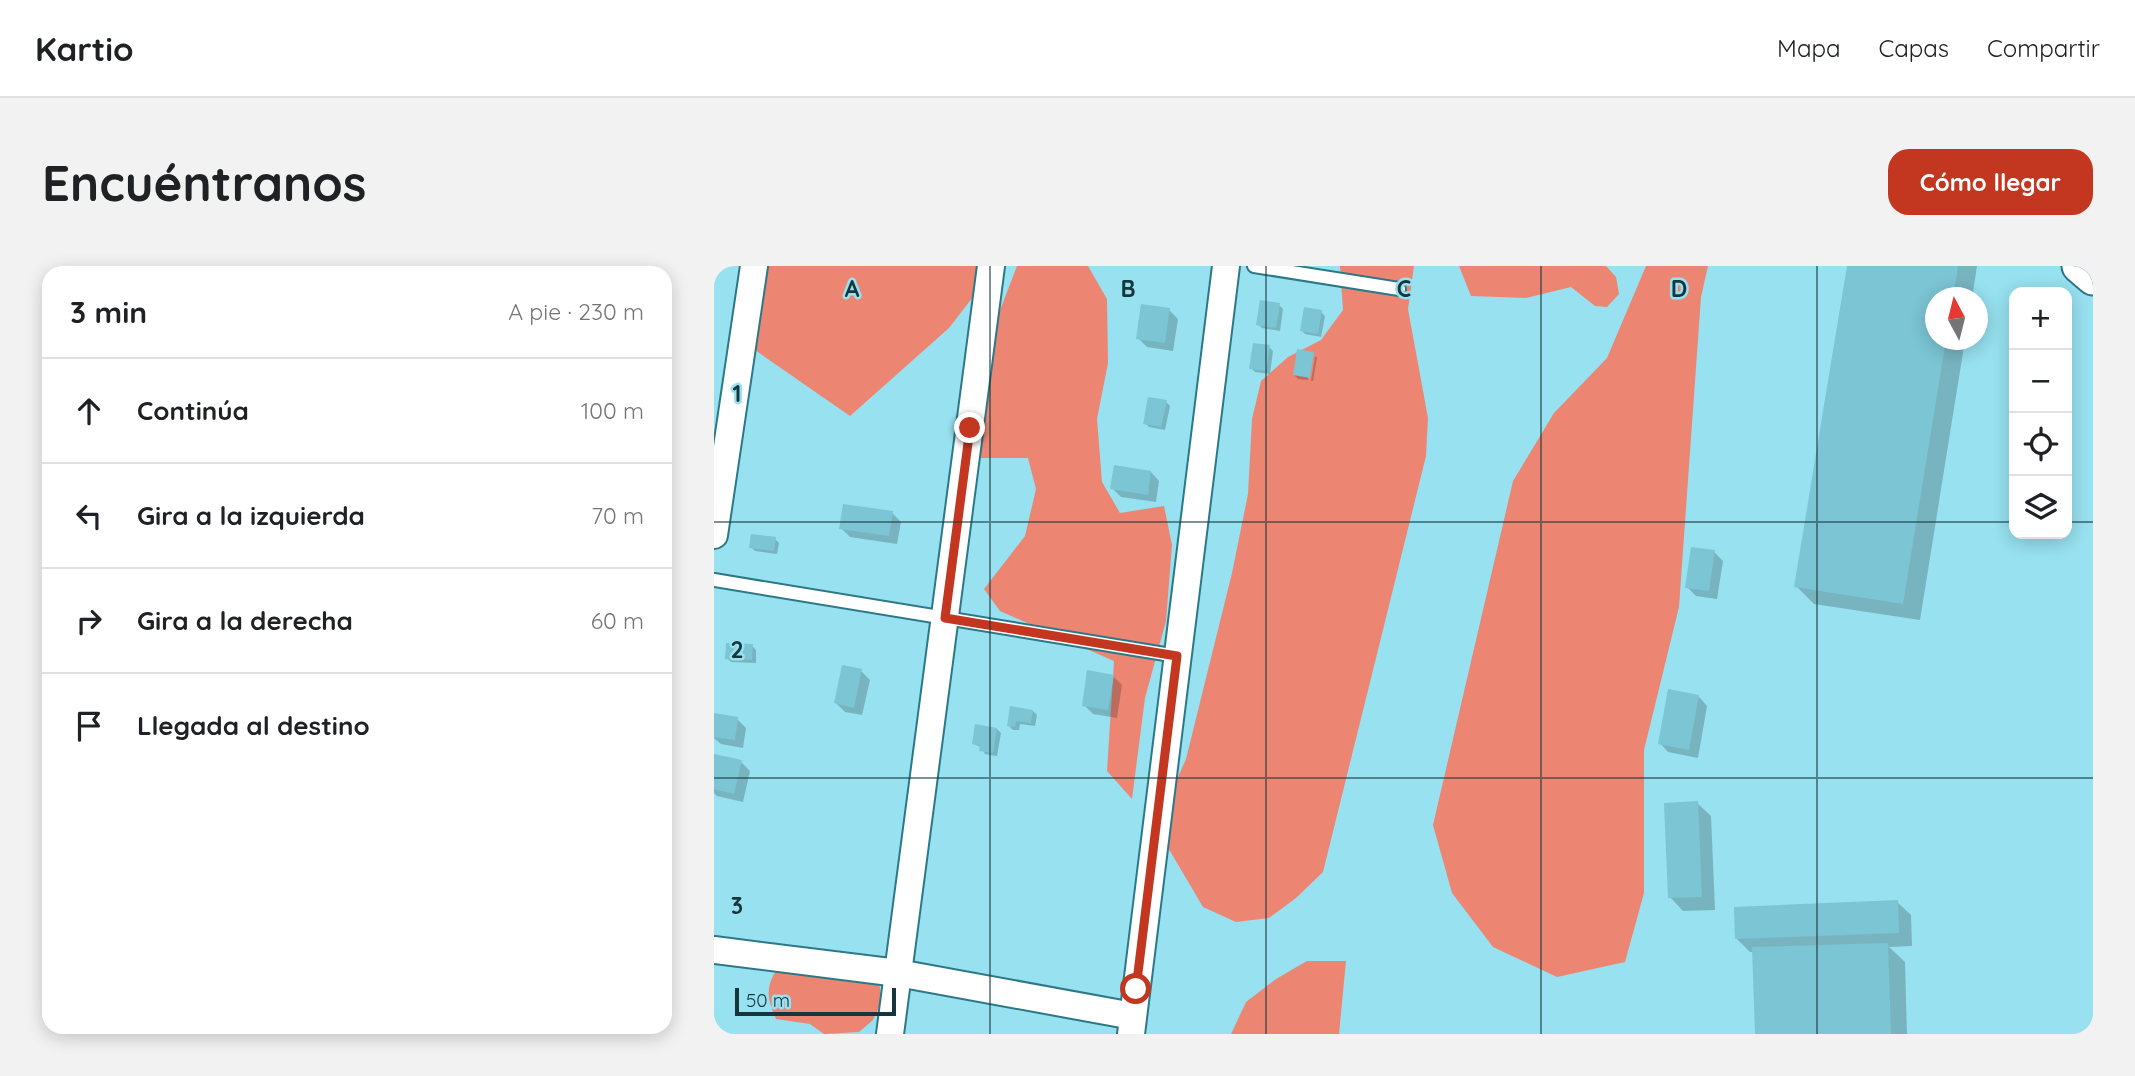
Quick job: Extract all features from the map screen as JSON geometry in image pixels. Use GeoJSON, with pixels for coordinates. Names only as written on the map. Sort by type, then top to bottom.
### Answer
{"type":"FeatureCollection","features":[{"type":"Feature","properties":{"kind":"street"},"geometry":{"type":"LineString","coordinates":[[714,535],[754,266]]}},
{"type":"Feature","properties":{"kind":"street"},"geometry":{"type":"LineString","coordinates":[[890,1034],[991,266]]}},
{"type":"Feature","properties":{"kind":"street"},"geometry":{"type":"LineString","coordinates":[[714,950],[898,973],[1132,1025],[1226,266]]}},
{"type":"Feature","properties":{"kind":"street"},"geometry":{"type":"LineString","coordinates":[[2079,266],[2093,278]]}},
{"type":"Feature","properties":{"kind":"lane"},"geometry":{"type":"LineString","coordinates":[[1254,266],[1399,289]]}},
{"type":"Feature","properties":{"kind":"lane"},"geometry":{"type":"LineString","coordinates":[[714,580],[1177,656]]}},
{"type":"Feature","properties":{"kind":"shaded area"},"geometry":{"type":"Polygon","coordinates":[[[768,266],[997,266],[949,328],[850,416],[739,339],[768,266]]]}},
{"type":"Feature","properties":{"kind":"shaded area"},"geometry":{"type":"Polygon","coordinates":[[[1017,266],[1088,266],[1107,299],[1108,363],[1097,419],[1102,482],[1120,513],[1164,506],[1172,545],[1166,621],[1145,698],[1132,799],[1107,771],[1114,661],[1000,611],[984,589],[1025,536],[1036,489],[1028,458],[972,458],[972,383],[1017,266]]]}},
{"type":"Feature","properties":{"kind":"shaded area"},"geometry":{"type":"Polygon","coordinates":[[[1340,266],[1414,266],[1408,309],[1428,418],[1426,456],[1323,872],[1296,898],[1269,918],[1236,922],[1203,907],[1167,846],[1170,795],[1186,759],[1232,573],[1248,494],[1252,419],[1261,381],[1288,357],[1321,340],[1343,310],[1340,266]]]}},
{"type":"Feature","properties":{"kind":"shaded area"},"geometry":{"type":"Polygon","coordinates":[[[1459,266],[1606,266],[1616,277],[1619,294],[1607,307],[1595,306],[1571,287],[1526,298],[1471,296],[1459,266]]]}},
{"type":"Feature","properties":{"kind":"shaded area"},"geometry":{"type":"Polygon","coordinates":[[[1646,266],[1708,266],[1701,297],[1679,607],[1644,750],[1644,893],[1625,962],[1557,977],[1493,947],[1452,893],[1433,825],[1513,481],[1554,413],[1607,358],[1646,266]]]}},
{"type":"Feature","properties":{"kind":"shaded area"},"geometry":{"type":"Polygon","coordinates":[[[786,956],[869,972],[880,987],[880,1005],[873,1020],[859,1032],[824,1034],[810,1024],[776,1019],[769,986],[786,956]]]}},
{"type":"Feature","properties":{"kind":"shaded area"},"geometry":{"type":"Polygon","coordinates":[[[1307,961],[1346,961],[1339,1034],[1231,1034],[1246,1002],[1276,979],[1307,961]]]}},
{"type":"Feature","properties":{"kind":"building"},"geometry":{"type":"Polygon","coordinates":[[[1847,266],[1958,266],[1955,287],[1925,287],[1925,350],[1944,350],[1903,604],[1794,587],[1847,266]]]}},
{"type":"Feature","properties":{"kind":"building"},"geometry":{"type":"Polygon","coordinates":[[[1260,300],[1280,303],[1276,328],[1256,325],[1260,300]]]}},
{"type":"Feature","properties":{"kind":"building"},"geometry":{"type":"Polygon","coordinates":[[[1141,304],[1170,308],[1165,343],[1136,339],[1141,304]]]}},
{"type":"Feature","properties":{"kind":"building"},"geometry":{"type":"Polygon","coordinates":[[[1304,307],[1322,310],[1318,334],[1300,331],[1304,307]]]}},
{"type":"Feature","properties":{"kind":"building"},"geometry":{"type":"Polygon","coordinates":[[[1253,343],[1270,345],[1266,371],[1249,369],[1253,343]]]}},
{"type":"Feature","properties":{"kind":"building"},"geometry":{"type":"Polygon","coordinates":[[[1297,349],[1314,352],[1310,378],[1293,375],[1297,349]]]}},
{"type":"Feature","properties":{"kind":"building"},"geometry":{"type":"Polygon","coordinates":[[[1148,397],[1167,400],[1161,427],[1143,424],[1148,397]]]}},
{"type":"Feature","properties":{"kind":"building"},"geometry":{"type":"Polygon","coordinates":[[[1114,465],[1151,471],[1148,495],[1110,489],[1114,465]]]}},
{"type":"Feature","properties":{"kind":"building"},"geometry":{"type":"Polygon","coordinates":[[[843,504],[893,511],[889,536],[839,529],[843,504]]]}},
{"type":"Feature","properties":{"kind":"building"},"geometry":{"type":"Polygon","coordinates":[[[751,534],[776,537],[774,551],[749,548],[751,534]]]}},
{"type":"Feature","properties":{"kind":"building"},"geometry":{"type":"Polygon","coordinates":[[[1691,547],[1715,550],[1709,591],[1685,588],[1691,547]]]}},
{"type":"Feature","properties":{"kind":"building"},"geometry":{"type":"Polygon","coordinates":[[[726,643],[753,644],[752,660],[725,659],[726,643]]]}},
{"type":"Feature","properties":{"kind":"building"},"geometry":{"type":"Polygon","coordinates":[[[842,665],[862,669],[854,708],[834,703],[842,665]]]}},
{"type":"Feature","properties":{"kind":"building"},"geometry":{"type":"Polygon","coordinates":[[[1087,670],[1114,675],[1108,710],[1082,706],[1087,670]]]}},
{"type":"Feature","properties":{"kind":"building"},"geometry":{"type":"Polygon","coordinates":[[[1668,689],[1699,695],[1689,750],[1658,744],[1668,689]]]}},
{"type":"Feature","properties":{"kind":"building"},"geometry":{"type":"Polygon","coordinates":[[[1010,706],[1033,710],[1031,723],[1016,721],[1015,727],[1007,726],[1010,706]]]}},
{"type":"Feature","properties":{"kind":"building"},"geometry":{"type":"Polygon","coordinates":[[[714,713],[738,717],[735,740],[714,737],[714,713]]]}},
{"type":"Feature","properties":{"kind":"building"},"geometry":{"type":"Polygon","coordinates":[[[975,724],[997,728],[993,753],[979,751],[980,746],[972,744],[975,724]]]}},
{"type":"Feature","properties":{"kind":"building"},"geometry":{"type":"Polygon","coordinates":[[[714,754],[742,760],[734,794],[714,789],[714,754]]]}},
{"type":"Feature","properties":{"kind":"building"},"geometry":{"type":"Polygon","coordinates":[[[1698,801],[1702,897],[1668,898],[1664,803],[1698,801]]]}},
{"type":"Feature","properties":{"kind":"building"},"geometry":{"type":"Polygon","coordinates":[[[1898,900],[1899,933],[1735,939],[1734,907],[1898,900]]]}},
{"type":"Feature","properties":{"kind":"building"},"geometry":{"type":"Polygon","coordinates":[[[1888,943],[1891,1034],[1755,1034],[1752,947],[1888,943]]]}},
{"type":"Feature","properties":{"kind":"route"},"geometry":{"type":"LineString","coordinates":[[970,428],[945,618],[1177,656],[1136,989]]}}]}
